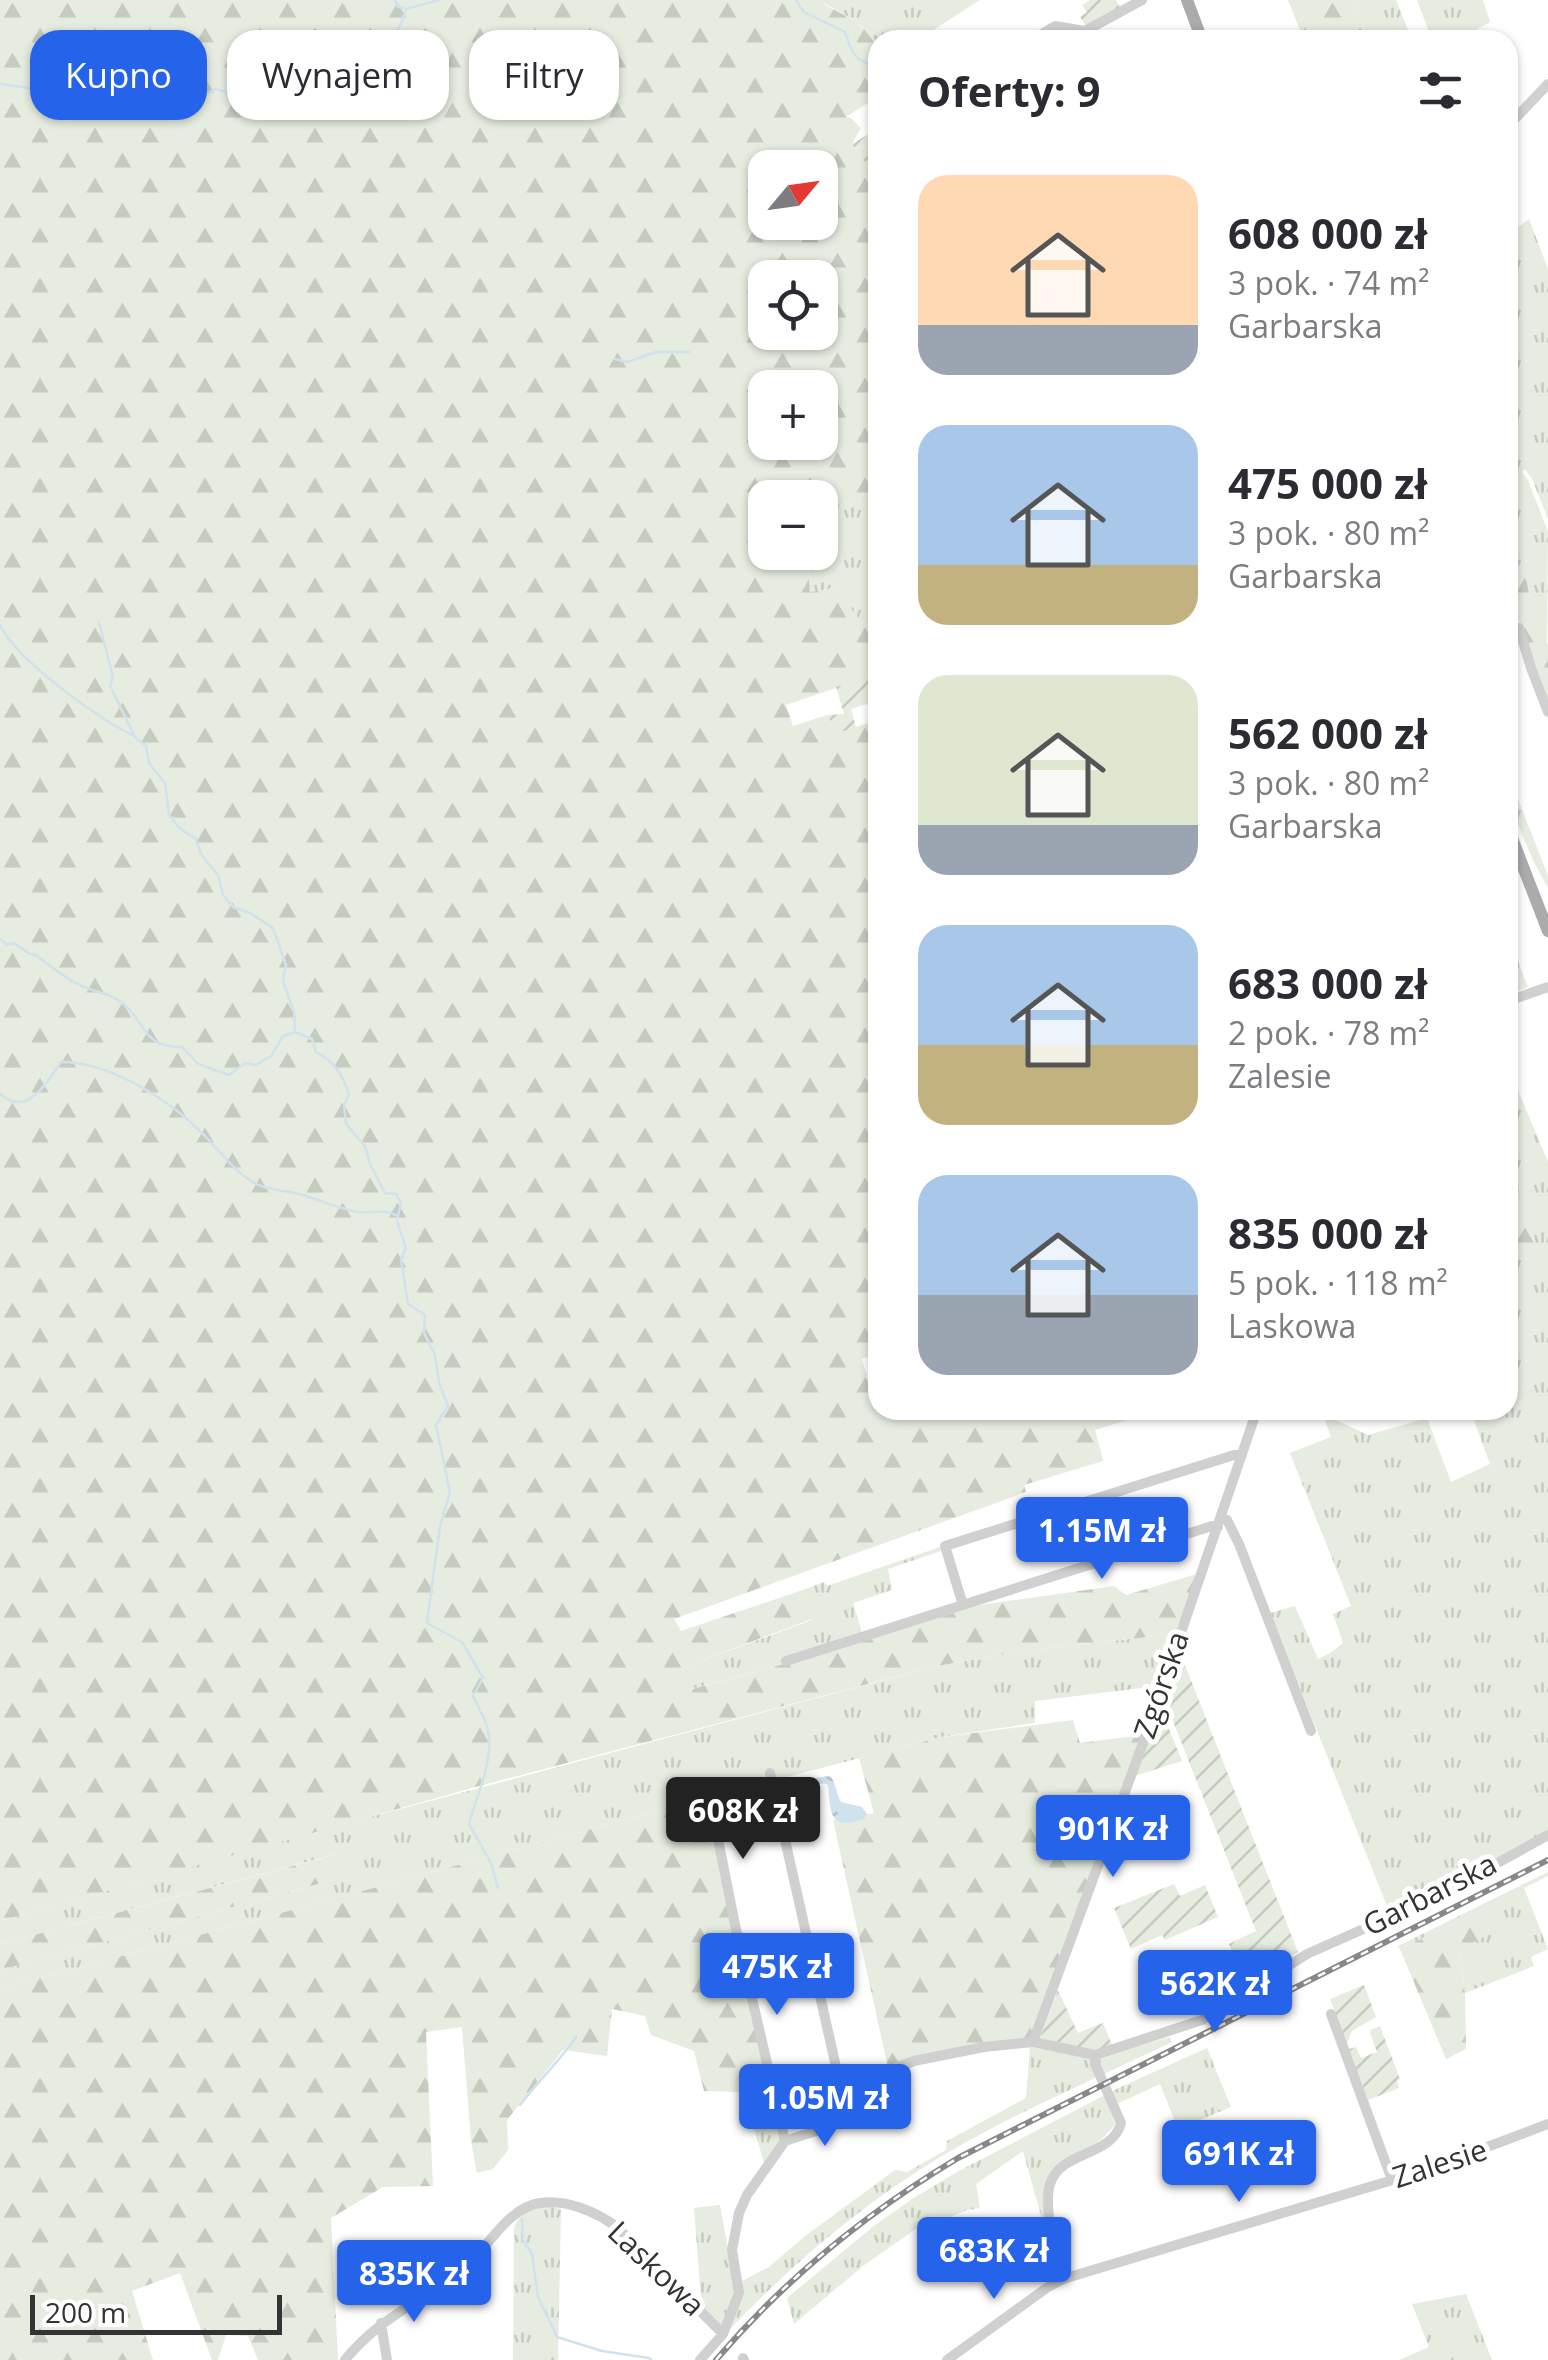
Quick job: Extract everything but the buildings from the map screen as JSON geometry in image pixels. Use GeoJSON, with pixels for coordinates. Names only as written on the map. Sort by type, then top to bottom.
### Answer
{"type":"FeatureCollection","features":[{"type":"Feature","properties":{"kind":"main road"},"geometry":{"type":"LineString","coordinates":[[1187,0],[1198,30]]}},
{"type":"Feature","properties":{"kind":"main road"},"geometry":{"type":"LineString","coordinates":[[1518,854],[1548,931]]}},
{"type":"Feature","properties":{"kind":"street"},"geometry":{"type":"LineString","coordinates":[[1087,30],[1142,0]]}},
{"type":"Feature","properties":{"kind":"street"},"geometry":{"type":"LineString","coordinates":[[1048,30],[1055,26],[1079,30]]}},
{"type":"Feature","properties":{"kind":"street"},"geometry":{"type":"LineString","coordinates":[[1518,116],[1548,84]]}},
{"type":"Feature","properties":{"kind":"street"},"geometry":{"type":"LineString","coordinates":[[1519,628],[1548,712]]}},
{"type":"Feature","properties":{"kind":"street"},"geometry":{"type":"LineString","coordinates":[[1518,997],[1548,986]]}},
{"type":"Feature","properties":{"kind":"street","name":"Zgórska"},"geometry":{"type":"LineString","coordinates":[[1033,2042],[1146,1735],[1254,1420]]}},
{"type":"Feature","properties":{"kind":"street"},"geometry":{"type":"LineString","coordinates":[[964,1605],[944,1546],[1242,1455]]}},
{"type":"Feature","properties":{"kind":"street"},"geometry":{"type":"LineString","coordinates":[[786,1661],[1227,1520],[1311,1732]]}},
{"type":"Feature","properties":{"kind":"street"},"geometry":{"type":"LineString","coordinates":[[770,1773],[843,2098],[849,2107]]}},
{"type":"Feature","properties":{"kind":"street"},"geometry":{"type":"LineString","coordinates":[[716,1828],[785,2142]]}},
{"type":"Feature","properties":{"kind":"street","name":"Garbarska"},"geometry":{"type":"LineString","coordinates":[[1095,2055],[1202,2020],[1308,1954],[1436,1896],[1548,1835]]}},
{"type":"Feature","properties":{"kind":"street"},"geometry":{"type":"LineString","coordinates":[[1331,2014],[1392,2180]]}},
{"type":"Feature","properties":{"kind":"street"},"geometry":{"type":"LineString","coordinates":[[700,2360],[723,2334],[740,2293],[732,2250],[746,2195],[785,2142],[822,2129],[878,2078],[914,2062],[984,2047],[1033,2042],[1095,2055],[1120,2123],[1115,2136],[1058,2170],[1050,2182],[1053,2242],[1063,2279]]}},
{"type":"Feature","properties":{"kind":"street","name":"Zalesie"},"geometry":{"type":"LineString","coordinates":[[947,2360],[1063,2279],[1392,2180],[1493,2147],[1548,2124]]}},
{"type":"Feature","properties":{"kind":"street","name":"Laskowa"},"geometry":{"type":"LineString","coordinates":[[344,2360],[381,2323],[456,2273],[500,2228],[537,2203],[557,2202],[603,2217],[723,2334]]}},
{"type":"Feature","properties":{"kind":"street"},"geometry":{"type":"LineString","coordinates":[[381,2323],[387,2360]]}},
{"type":"Feature","properties":{"kind":"green space"},"geometry":{"type":"Polygon","coordinates":[[[0,0],[824,0],[825,5],[858,22],[868,34],[868,103],[846,117],[861,128],[852,144],[868,166],[868,493],[838,507],[838,480],[748,480],[748,570],[808,570],[810,592],[835,588],[868,630],[868,677],[786,705],[793,726],[827,715],[839,732],[868,723],[868,1357],[862,1359],[868,1380],[868,1420],[1093,1420],[1103,1461],[1024,1485],[1026,1492],[674,1619],[681,1631],[800,1591],[812,1619],[687,1666],[692,1689],[980,1605],[1114,1586],[1126,1595],[1197,1574],[1175,1634],[1028,1650],[937,1666],[479,1786],[0,1921],[0,0]]]}},
{"type":"Feature","properties":{"kind":"green space"},"geometry":{"type":"Polygon","coordinates":[[[824,0],[980,0],[934,30],[868,30],[868,34],[858,22],[824,0]]]}},
{"type":"Feature","properties":{"kind":"green space"},"geometry":{"type":"Polygon","coordinates":[[[1090,0],[1116,0],[1121,9],[1087,28],[1080,17],[1087,12],[1082,5],[1090,0]]]}},
{"type":"Feature","properties":{"kind":"green space"},"geometry":{"type":"Polygon","coordinates":[[[1288,0],[1353,0],[1365,30],[1300,30],[1288,0]]]}},
{"type":"Feature","properties":{"kind":"green space"},"geometry":{"type":"Polygon","coordinates":[[[1353,0],[1396,0],[1408,30],[1365,30],[1353,0]]]}},
{"type":"Feature","properties":{"kind":"green space"},"geometry":{"type":"Polygon","coordinates":[[[1417,0],[1483,0],[1490,22],[1476,30],[1428,30],[1417,0]]]}},
{"type":"Feature","properties":{"kind":"green space"},"geometry":{"type":"Polygon","coordinates":[[[868,134],[868,166],[852,144],[868,134]]]}},
{"type":"Feature","properties":{"kind":"green space"},"geometry":{"type":"Polygon","coordinates":[[[1529,219],[1548,269],[1548,519],[1532,479],[1525,469],[1522,472],[1548,532],[1547,642],[1518,564],[1518,227],[1529,219]]]}},
{"type":"Feature","properties":{"kind":"green space"},"geometry":{"type":"Polygon","coordinates":[[[868,493],[868,631],[835,588],[810,592],[808,570],[838,570],[838,507],[868,493]]]}},
{"type":"Feature","properties":{"kind":"green space"},"geometry":{"type":"Polygon","coordinates":[[[1518,564],[1548,645],[1548,699],[1518,620],[1518,564]]]}},
{"type":"Feature","properties":{"kind":"green space"},"geometry":{"type":"Polygon","coordinates":[[[868,677],[868,704],[851,709],[856,728],[838,732],[827,715],[844,714],[836,687],[868,677]]]}},
{"type":"Feature","properties":{"kind":"green space"},"geometry":{"type":"Polygon","coordinates":[[[1518,799],[1548,876],[1548,887],[1534,863],[1521,832],[1518,799]]]}},
{"type":"Feature","properties":{"kind":"green space"},"geometry":{"type":"Polygon","coordinates":[[[1518,962],[1528,987],[1518,991],[1518,962]]]}},
{"type":"Feature","properties":{"kind":"green space"},"geometry":{"type":"Polygon","coordinates":[[[1518,1090],[1548,1162],[1548,1831],[1439,1890],[1389,1911],[1270,1613],[1295,1606],[1318,1659],[1343,1643],[1333,1614],[1351,1606],[1290,1453],[1331,1437],[1325,1420],[1336,1420],[1368,1435],[1428,1420],[1451,1482],[1490,1464],[1474,1420],[1518,1420],[1518,1090]]]}},
{"type":"Feature","properties":{"kind":"green space"},"geometry":{"type":"Polygon","coordinates":[[[1518,1188],[1534,1233],[1536,1251],[1518,1254],[1518,1188]]]}},
{"type":"Feature","properties":{"kind":"green space"},"geometry":{"type":"Polygon","coordinates":[[[1092,1420],[1128,1420],[1095,1430],[1092,1420]]]}},
{"type":"Feature","properties":{"kind":"green space"},"geometry":{"type":"Polygon","coordinates":[[[940,1547],[941,1551],[888,1569],[892,1590],[853,1603],[864,1639],[691,1689],[687,1666],[812,1620],[800,1591],[824,1582],[827,1586],[940,1547]]]}},
{"type":"Feature","properties":{"kind":"green space"},"geometry":{"type":"Polygon","coordinates":[[[1175,1634],[1158,1686],[1035,1701],[1035,1723],[941,1737],[0,1989],[0,1970],[333,1880],[333,1855],[0,1944],[0,1921],[336,1826],[937,1666],[1028,1650],[1175,1634]]]}},
{"type":"Feature","properties":{"kind":"green space"},"geometry":{"type":"Polygon","coordinates":[[[1177,1654],[1181,1655],[1298,1952],[1245,1983],[1229,1944],[1256,1931],[1163,1696],[1177,1654]]]}},
{"type":"Feature","properties":{"kind":"green space"},"geometry":{"type":"Polygon","coordinates":[[[1157,1715],[1167,1724],[1182,1761],[1131,1777],[1157,1715]]]}},
{"type":"Feature","properties":{"kind":"green space"},"geometry":{"type":"Polygon","coordinates":[[[1073,1720],[1080,1743],[1142,1735],[1030,2040],[888,2067],[833,1820],[874,1813],[859,1758],[942,1737],[1073,1720]]]}},
{"type":"Feature","properties":{"kind":"green space"},"geometry":{"type":"Polygon","coordinates":[[[706,1798],[724,1896],[772,2093],[704,2091],[694,2051],[651,2035],[645,2016],[612,2009],[607,2056],[563,2050],[507,2120],[508,2150],[493,2169],[477,2173],[462,2027],[426,2032],[433,2186],[383,2187],[331,2218],[338,2360],[258,2360],[248,2336],[226,2335],[218,2360],[212,2360],[180,2273],[132,2291],[153,2360],[0,2360],[0,1989],[706,1798]]]}},
{"type":"Feature","properties":{"kind":"green space"},"geometry":{"type":"Polygon","coordinates":[[[334,1855],[333,1880],[0,1970],[0,1944],[334,1855]]]}},
{"type":"Feature","properties":{"kind":"green space"},"geometry":{"type":"Polygon","coordinates":[[[1548,1872],[1548,1876],[1524,1888],[1548,1949],[1531,1957],[1534,1966],[1465,1993],[1459,1949],[1489,1934],[1485,1909],[1400,1949],[1398,1946],[1548,1872]]]}},
{"type":"Feature","properties":{"kind":"green space"},"geometry":{"type":"Polygon","coordinates":[[[1174,1884],[1180,1896],[1205,1885],[1218,1917],[1165,1940],[1162,1935],[1131,1949],[1114,1908],[1174,1884]]]}},
{"type":"Feature","properties":{"kind":"green space"},"geometry":{"type":"Polygon","coordinates":[[[1486,1908],[1489,1934],[1459,1950],[1466,2049],[1446,2059],[1400,1949],[1486,1908]]]}},
{"type":"Feature","properties":{"kind":"green space"},"geometry":{"type":"Polygon","coordinates":[[[1364,1985],[1376,2017],[1352,2031],[1347,2043],[1330,1999],[1364,1985]]]}},
{"type":"Feature","properties":{"kind":"green space"},"geometry":{"type":"Polygon","coordinates":[[[1058,1990],[1078,2033],[1103,2023],[1112,2045],[1095,2050],[1039,2041],[1058,1990]]]}},
{"type":"Feature","properties":{"kind":"green space"},"geometry":{"type":"Polygon","coordinates":[[[1380,2026],[1400,2079],[1399,2088],[1368,2100],[1349,2049],[1356,2047],[1361,2058],[1377,2052],[1370,2033],[1380,2026]]]}},
{"type":"Feature","properties":{"kind":"green space"},"geometry":{"type":"Polygon","coordinates":[[[1170,2037],[1172,2042],[1003,2122],[906,2179],[814,2249],[731,2328],[743,2294],[742,2281],[769,2267],[895,2170],[907,2172],[946,2150],[947,2141],[1026,2098],[1030,2047],[1091,2058],[1170,2037]]]}},
{"type":"Feature","properties":{"kind":"green space"},"geometry":{"type":"Polygon","coordinates":[[[1207,2048],[1231,2107],[1178,2129],[1160,2084],[1117,2104],[1112,2091],[1207,2048]]]}},
{"type":"Feature","properties":{"kind":"green space"},"geometry":{"type":"Polygon","coordinates":[[[743,2090],[772,2093],[784,2140],[765,2166],[743,2090]]]}},
{"type":"Feature","properties":{"kind":"green space"},"geometry":{"type":"Polygon","coordinates":[[[1105,2095],[1115,2124],[1103,2138],[1054,2169],[1044,2198],[1047,2222],[1043,2223],[1023,2151],[976,2184],[980,2208],[933,2224],[930,2219],[863,2266],[794,2324],[787,2298],[875,2225],[957,2172],[1105,2095]]]}},
{"type":"Feature","properties":{"kind":"green space"},"geometry":{"type":"Polygon","coordinates":[[[545,2205],[561,2209],[558,2360],[513,2360],[514,2229],[522,2216],[545,2205]]]}},
{"type":"Feature","properties":{"kind":"green space"},"geometry":{"type":"Polygon","coordinates":[[[720,2205],[736,2292],[723,2326],[717,2326],[702,2311],[694,2208],[720,2205]]]}},
{"type":"Feature","properties":{"kind":"green space"},"geometry":{"type":"Polygon","coordinates":[[[1466,2294],[1492,2360],[1399,2360],[1429,2347],[1412,2304],[1466,2294]]]}},
{"type":"Feature","properties":{"kind":"water"},"geometry":{"type":"Polygon","coordinates":[[[830,1776],[841,1802],[862,1807],[867,1814],[864,1819],[838,1821],[830,1804],[828,1785],[809,1784],[808,1779],[830,1776]]]}},
{"type":"Feature","properties":{"kind":"waterway"},"geometry":{"type":"LineString","coordinates":[[395,0],[398,7],[404,8]]}},
{"type":"Feature","properties":{"kind":"waterway"},"geometry":{"type":"LineString","coordinates":[[0,84],[30,88],[64,104],[141,101],[165,107],[201,98],[215,89],[231,93],[240,84],[253,88],[310,63],[325,65],[345,50],[389,38],[401,24],[406,9],[439,0]]}},
{"type":"Feature","properties":{"kind":"waterway"},"geometry":{"type":"LineString","coordinates":[[796,0],[804,12],[845,32],[852,51],[868,63]]}},
{"type":"Feature","properties":{"kind":"waterway"},"geometry":{"type":"LineString","coordinates":[[615,359],[628,362],[656,352],[689,352]]}},
{"type":"Feature","properties":{"kind":"waterway"},"geometry":{"type":"LineString","coordinates":[[99,622],[113,677],[110,686],[135,737],[146,746],[149,763],[165,783],[169,814],[179,828],[196,839],[201,854],[218,875],[223,895],[233,907],[273,928],[286,965],[283,981],[294,1012],[295,1032],[312,1039],[316,1052],[333,1064],[340,1075],[349,1094],[344,1106],[346,1124],[365,1146],[385,1193],[396,1194],[401,1203],[397,1221],[406,1248],[401,1260],[408,1304],[425,1315],[424,1333],[435,1355],[448,1406],[436,1425],[450,1492],[440,1526],[427,1623],[462,1642],[483,1678],[473,1696],[487,1726],[489,1750],[469,1824],[491,1863],[498,1888]]}},
{"type":"Feature","properties":{"kind":"waterway"},"geometry":{"type":"LineString","coordinates":[[0,625],[40,671],[132,735]]}},
{"type":"Feature","properties":{"kind":"waterway"},"geometry":{"type":"LineString","coordinates":[[0,939],[36,955],[76,983],[121,1002],[153,1040],[182,1047],[198,1064],[229,1075],[245,1063],[256,1065],[271,1056],[283,1036],[295,1032]]}},
{"type":"Feature","properties":{"kind":"waterway"},"geometry":{"type":"LineString","coordinates":[[0,1094],[19,1102],[28,1100],[61,1062],[99,1068],[138,1085],[174,1108],[253,1182],[351,1211],[396,1215]]}},
{"type":"Feature","properties":{"kind":"waterway"},"geometry":{"type":"LineString","coordinates":[[520,2105],[576,2037]]}},
{"type":"Feature","properties":{"kind":"waterway"},"geometry":{"type":"LineString","coordinates":[[522,2219],[523,2240],[532,2254],[538,2297],[557,2337],[651,2360]]}},
{"type":"Feature","properties":{"kind":"railway"},"geometry":{"type":"LineString","coordinates":[[716,2360],[770,2302],[829,2249],[891,2201],[958,2158],[1548,1860]]}}]}
